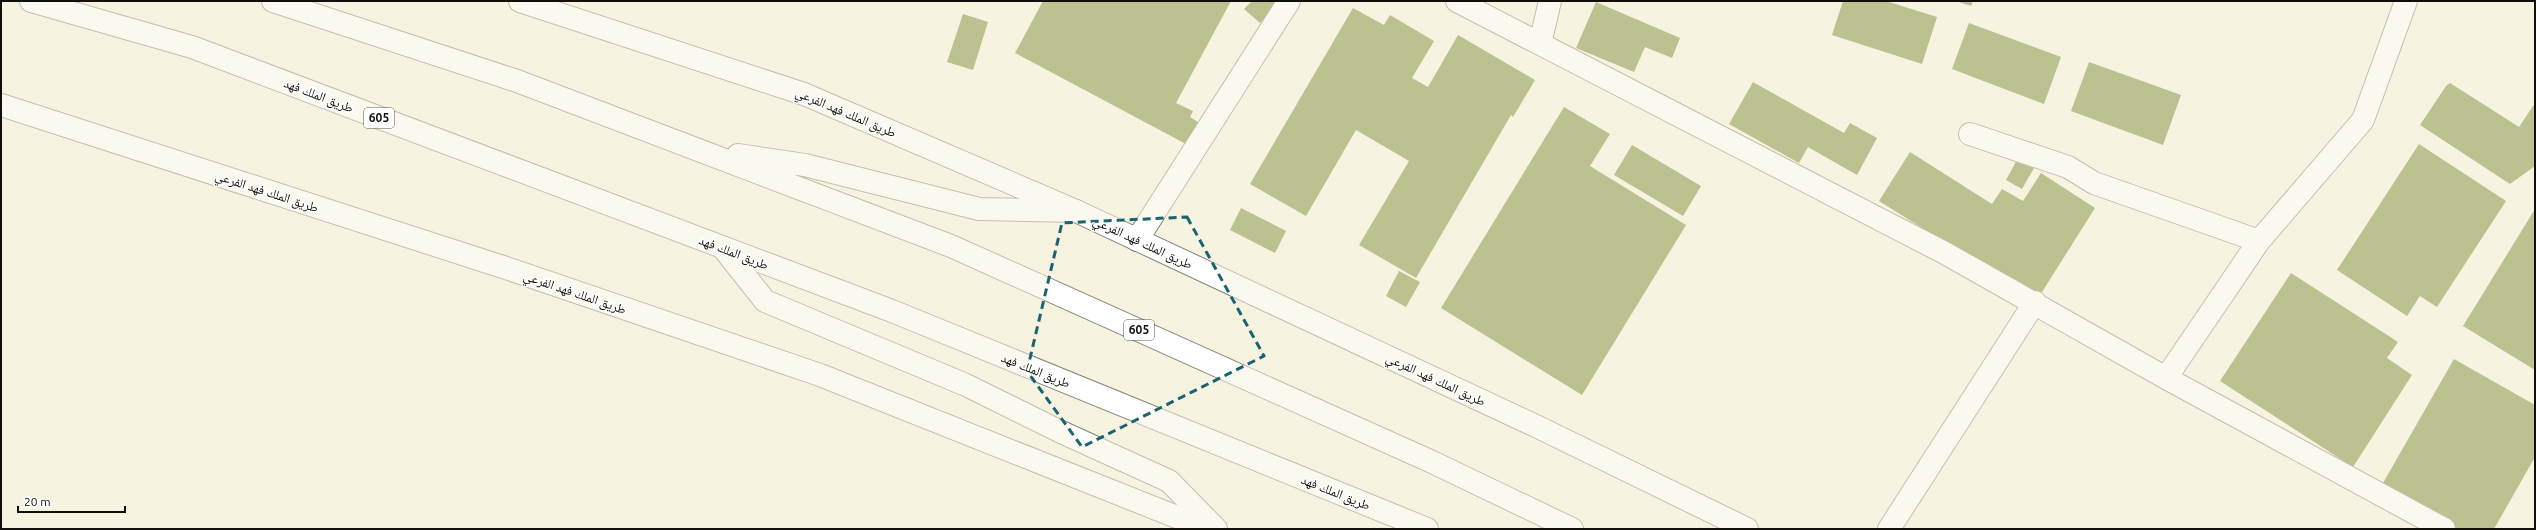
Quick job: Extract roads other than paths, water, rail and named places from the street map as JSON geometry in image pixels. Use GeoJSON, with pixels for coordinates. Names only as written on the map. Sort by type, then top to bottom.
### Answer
{"type":"FeatureCollection","features":[{"type":"Feature","properties":{"kind":"main road","name":"طريق الملك فهد"},"geometry":{"type":"LineString","coordinates":[[31,1],[192,47],[892,311],[1427,529]]}},
{"type":"Feature","properties":{"kind":"main road","name":"605"},"geometry":{"type":"LineString","coordinates":[[273,1],[517,81],[951,246],[1430,461],[1572,529]]}},
{"type":"Feature","properties":{"kind":"main road","name":"طريق الملك فهد الفرعي"},"geometry":{"type":"LineString","coordinates":[[520,1],[804,94],[1076,211],[1538,427],[1747,529]]}},
{"type":"Feature","properties":{"kind":"main road"},"geometry":{"type":"LineString","coordinates":[[1137,240],[1289,1]]}},
{"type":"Feature","properties":{"kind":"main road"},"geometry":{"type":"LineString","coordinates":[[1457,1],[1943,252],[2035,302],[2166,378],[2444,529]]}},
{"type":"Feature","properties":{"kind":"main road"},"geometry":{"type":"LineString","coordinates":[[1540,44],[1550,1]]}},
{"type":"Feature","properties":{"kind":"main road"},"geometry":{"type":"LineString","coordinates":[[2166,378],[2259,241],[2363,120],[2406,1]]}},
{"type":"Feature","properties":{"kind":"main road","name":"طريق الملك فهد الفرعي"},"geometry":{"type":"LineString","coordinates":[[1,105],[503,267],[820,375],[1207,529]]}},
{"type":"Feature","properties":{"kind":"main road"},"geometry":{"type":"LineString","coordinates":[[1970,134],[2068,167],[2094,183],[2259,241]]}},
{"type":"Feature","properties":{"kind":"main road"},"geometry":{"type":"LineString","coordinates":[[699,150],[805,165],[979,209],[1076,211]]}},
{"type":"Feature","properties":{"kind":"main road"},"geometry":{"type":"LineString","coordinates":[[722,247],[765,301],[966,385],[1059,431],[1169,481],[1216,529]]}},
{"type":"Feature","properties":{"kind":"main road"},"geometry":{"type":"LineString","coordinates":[[1889,529],[2035,302]]}}]}
